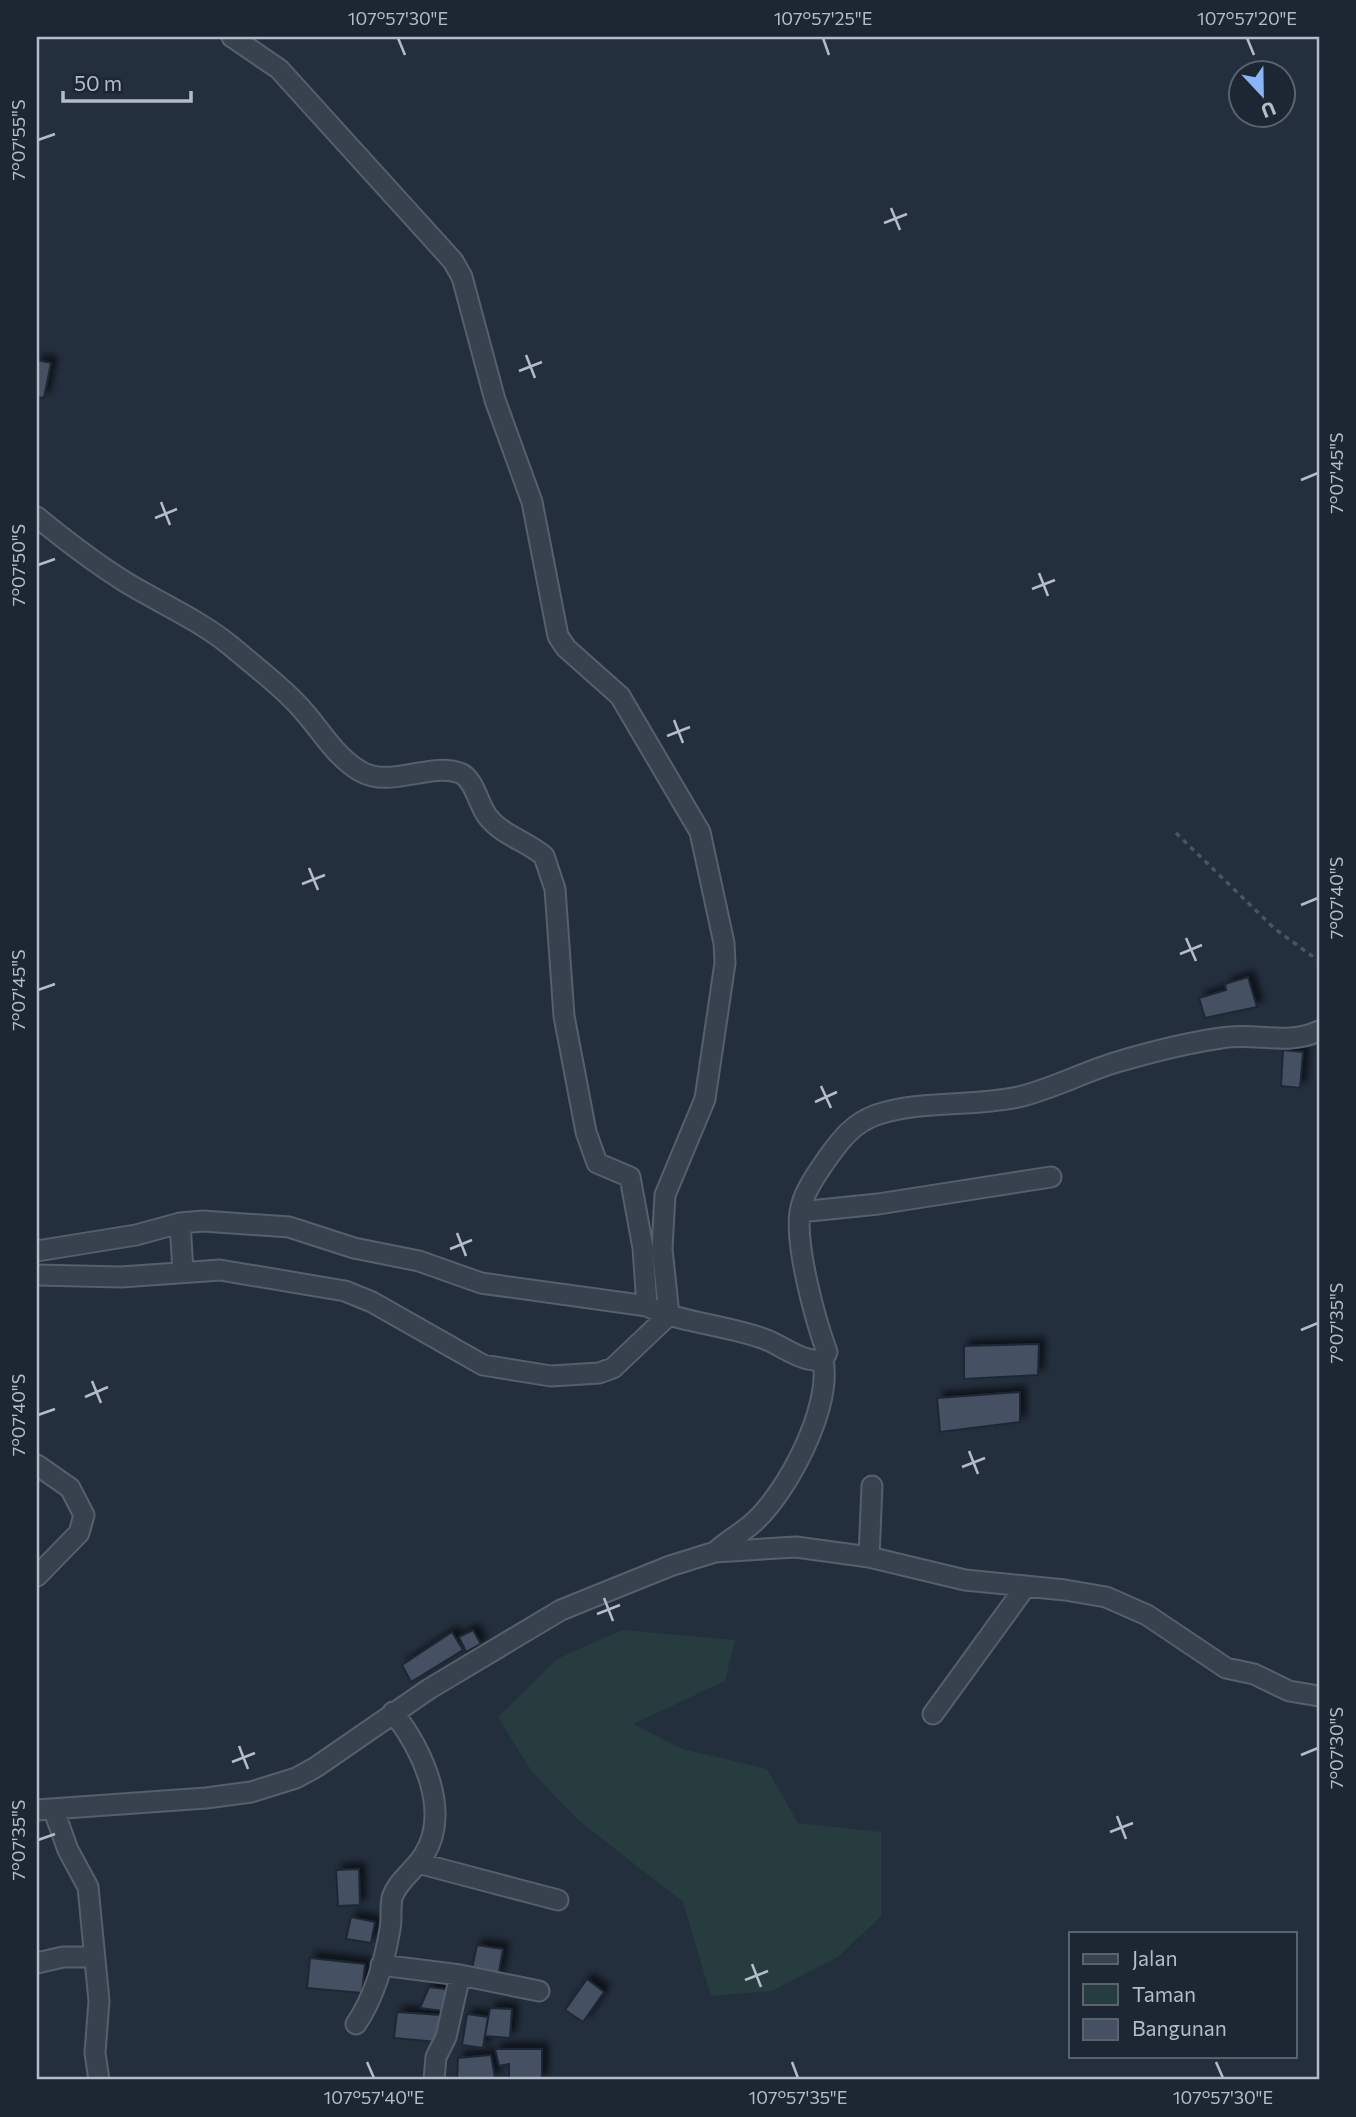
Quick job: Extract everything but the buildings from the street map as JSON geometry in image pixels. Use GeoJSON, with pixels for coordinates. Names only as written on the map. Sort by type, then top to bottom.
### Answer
{"type":"FeatureCollection","features":[{"type":"Feature","properties":{"kind":"street"},"geometry":{"type":"LineString","coordinates":[[232,37],[279,69],[458,268],[495,400],[532,502],[558,636],[566,648],[620,696],[704,841],[725,963],[705,1098],[666,1195],[663,1249],[669,1315]]}},
{"type":"Feature","properties":{"kind":"street"},"geometry":{"type":"LineString","coordinates":[[37,517],[117,576],[186,615],[228,644],[298,704],[341,757],[362,773],[387,776],[460,773],[467,778],[489,819],[501,830],[544,856],[555,890],[564,1016],[586,1132],[597,1163],[626,1173],[633,1184],[643,1248],[647,1306]]}},
{"type":"Feature","properties":{"kind":"street"},"geometry":{"type":"LineString","coordinates":[[715,1552],[754,1522],[786,1485],[813,1424],[823,1385],[823,1360],[827,1352],[811,1304],[800,1212],[813,1180],[849,1130],[874,1116],[890,1111],[970,1105],[1017,1097],[1058,1086],[1116,1063],[1223,1037],[1258,1036],[1280,1040],[1319,1031]]}},
{"type":"Feature","properties":{"kind":"street"},"geometry":{"type":"LineString","coordinates":[[800,1212],[878,1204],[1051,1177]]}},
{"type":"Feature","properties":{"kind":"street"},"geometry":{"type":"LineString","coordinates":[[37,1251],[136,1235],[180,1223],[203,1221],[289,1227],[354,1248],[419,1261],[481,1283],[647,1306],[669,1315],[733,1328],[803,1357],[823,1360]]}},
{"type":"Feature","properties":{"kind":"street"},"geometry":{"type":"LineString","coordinates":[[180,1223],[183,1271]]}},
{"type":"Feature","properties":{"kind":"street"},"geometry":{"type":"LineString","coordinates":[[37,1275],[121,1277],[220,1270],[357,1294],[483,1365],[551,1376],[599,1373],[613,1368],[669,1315]]}},
{"type":"Feature","properties":{"kind":"street"},"geometry":{"type":"LineString","coordinates":[[37,1465],[70,1488],[84,1515],[79,1533],[37,1576]]}},
{"type":"Feature","properties":{"kind":"street"},"geometry":{"type":"LineString","coordinates":[[869,1557],[872,1486]]}},
{"type":"Feature","properties":{"kind":"street"},"geometry":{"type":"LineString","coordinates":[[99,2080],[94,2053],[99,2001],[88,1887],[46,1811],[194,1800],[251,1792],[280,1784],[316,1767],[393,1712],[510,1638],[561,1610],[670,1566],[715,1552],[796,1547],[869,1557],[965,1580],[1065,1590],[1129,1605],[1174,1631],[1226,1668],[1254,1674],[1289,1691],[1319,1696]]}},
{"type":"Feature","properties":{"kind":"street"},"geometry":{"type":"LineString","coordinates":[[933,1714],[1026,1586]]}},
{"type":"Feature","properties":{"kind":"street"},"geometry":{"type":"LineString","coordinates":[[356,2024],[363,2014],[380,1965],[391,1926],[394,1890],[425,1853],[431,1833],[432,1786],[410,1735],[393,1712]]}},
{"type":"Feature","properties":{"kind":"street"},"geometry":{"type":"LineString","coordinates":[[418,1863],[558,1900]]}},
{"type":"Feature","properties":{"kind":"street"},"geometry":{"type":"LineString","coordinates":[[37,1964],[63,1957],[93,1957]]}},
{"type":"Feature","properties":{"kind":"street"},"geometry":{"type":"LineString","coordinates":[[380,1965],[460,1975],[540,1991]]}},
{"type":"Feature","properties":{"kind":"street"},"geometry":{"type":"LineString","coordinates":[[434,2080],[436,2057],[446,2037],[460,1975]]}},
{"type":"Feature","properties":{"kind":"path"},"geometry":{"type":"LineString","coordinates":[[1176,833],[1275,929],[1319,961]]}},
{"type":"Feature","properties":{"kind":"green space"},"geometry":{"type":"Polygon","coordinates":[[[622,1630],[735,1640],[725,1681],[633,1724],[682,1749],[767,1769],[798,1823],[881,1832],[881,1916],[838,1957],[771,1991],[711,1996],[683,1902],[578,1820],[532,1772],[498,1717],[557,1659],[622,1630]]]}}]}
